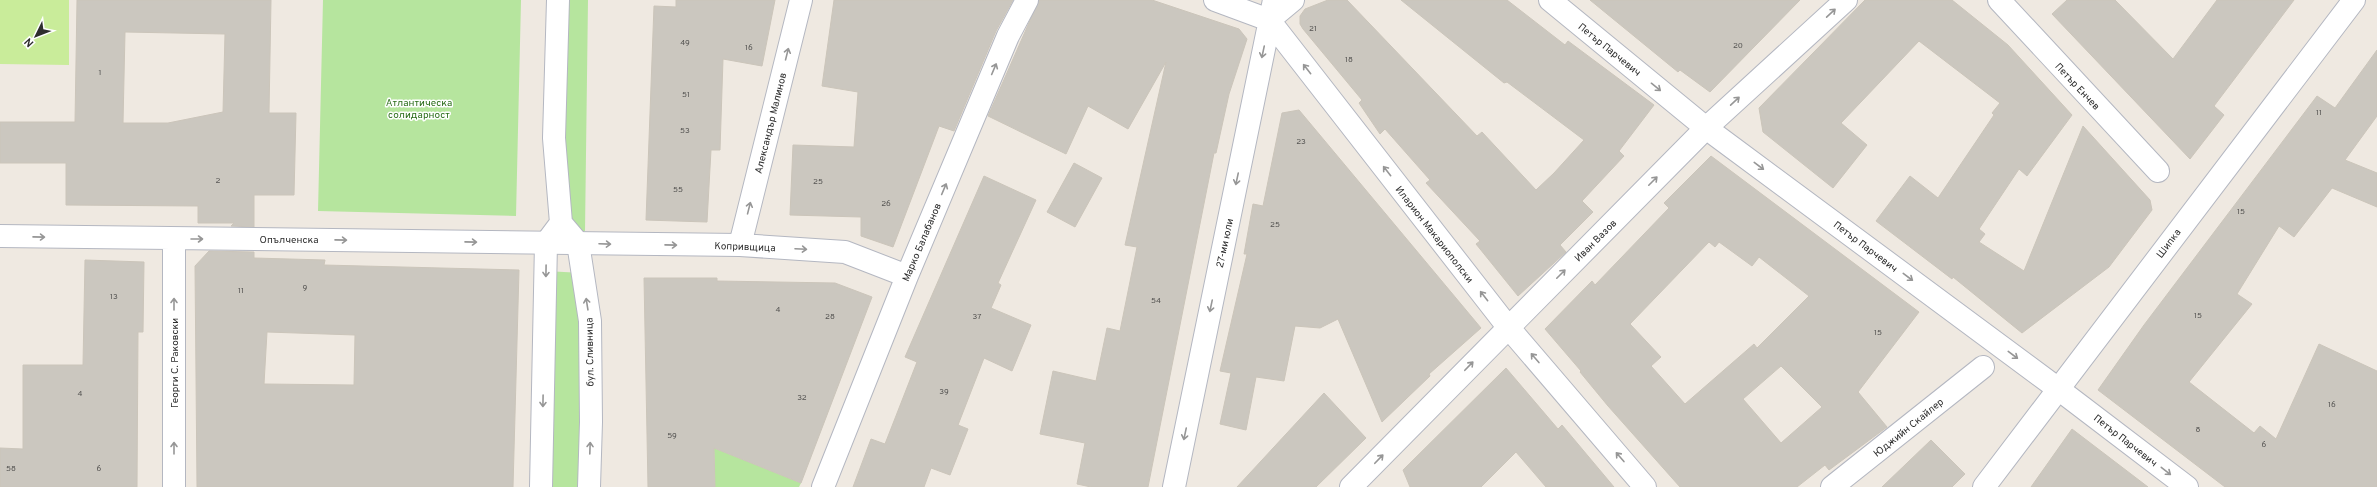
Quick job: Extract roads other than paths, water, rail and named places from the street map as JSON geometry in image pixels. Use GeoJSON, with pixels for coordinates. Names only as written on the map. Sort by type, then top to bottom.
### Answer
{"type":"FeatureCollection","features":[{"type":"Feature","properties":{"kind":"street"},"geometry":{"type":"LineString","coordinates":[[558,0],[554,138],[561,223],[578,243]]}},
{"type":"Feature","properties":{"kind":"street","name":"Александър Малинов"},"geometry":{"type":"LineString","coordinates":[[740,246],[801,0]]}},
{"type":"Feature","properties":{"kind":"street","name":"Марко Балабанов"},"geometry":{"type":"LineString","coordinates":[[824,487],[907,276],[1008,36],[1027,0]]}},
{"type":"Feature","properties":{"kind":"street"},"geometry":{"type":"LineString","coordinates":[[1215,0],[1272,10],[1293,0]]}},
{"type":"Feature","properties":{"kind":"street","name":"Петър Парчевич"},"geometry":{"type":"LineString","coordinates":[[1550,0],[1706,128],[2057,388],[2187,487]]}},
{"type":"Feature","properties":{"kind":"street","name":"Иван Вазов"},"geometry":{"type":"LineString","coordinates":[[1351,487],[1508,326],[1706,128],[1846,0]]}},
{"type":"Feature","properties":{"kind":"street","name":"Петър Енчев"},"geometry":{"type":"LineString","coordinates":[[1999,0],[2158,171]]}},
{"type":"Feature","properties":{"kind":"street","name":"Шипка"},"geometry":{"type":"LineString","coordinates":[[1984,487],[2057,388],[2354,0]]}},
{"type":"Feature","properties":{"kind":"street","name":"Иларион Макариополски"},"geometry":{"type":"LineString","coordinates":[[1272,10],[1508,326],[1645,487]]}},
{"type":"Feature","properties":{"kind":"street","name":"27-ми юли"},"geometry":{"type":"LineString","coordinates":[[1174,487],[1272,10]]}},
{"type":"Feature","properties":{"kind":"street"},"geometry":{"type":"LineString","coordinates":[[541,487],[546,243],[561,223]]}},
{"type":"Feature","properties":{"kind":"street","name":"Опълченска"},"geometry":{"type":"LineString","coordinates":[[0,236],[578,243]]}},
{"type":"Feature","properties":{"kind":"street","name":"Георги С. Раковски"},"geometry":{"type":"LineString","coordinates":[[174,239],[174,487]]}},
{"type":"Feature","properties":{"kind":"street","name":"Копривщица"},"geometry":{"type":"LineString","coordinates":[[578,243],[740,246],[845,252],[907,276]]}},
{"type":"Feature","properties":{"kind":"street","name":"бул. Сливница"},"geometry":{"type":"LineString","coordinates":[[578,243],[590,321],[591,422],[589,487]]}},
{"type":"Feature","properties":{"kind":"street","name":"Юджийн Скайлер"},"geometry":{"type":"LineString","coordinates":[[1832,487],[1983,367]]}},
{"type":"Feature","properties":{"kind":"park label","name":"Атлантическа солидарност"},"geometry":{"type":"Point","coordinates":[419,108]}}]}
